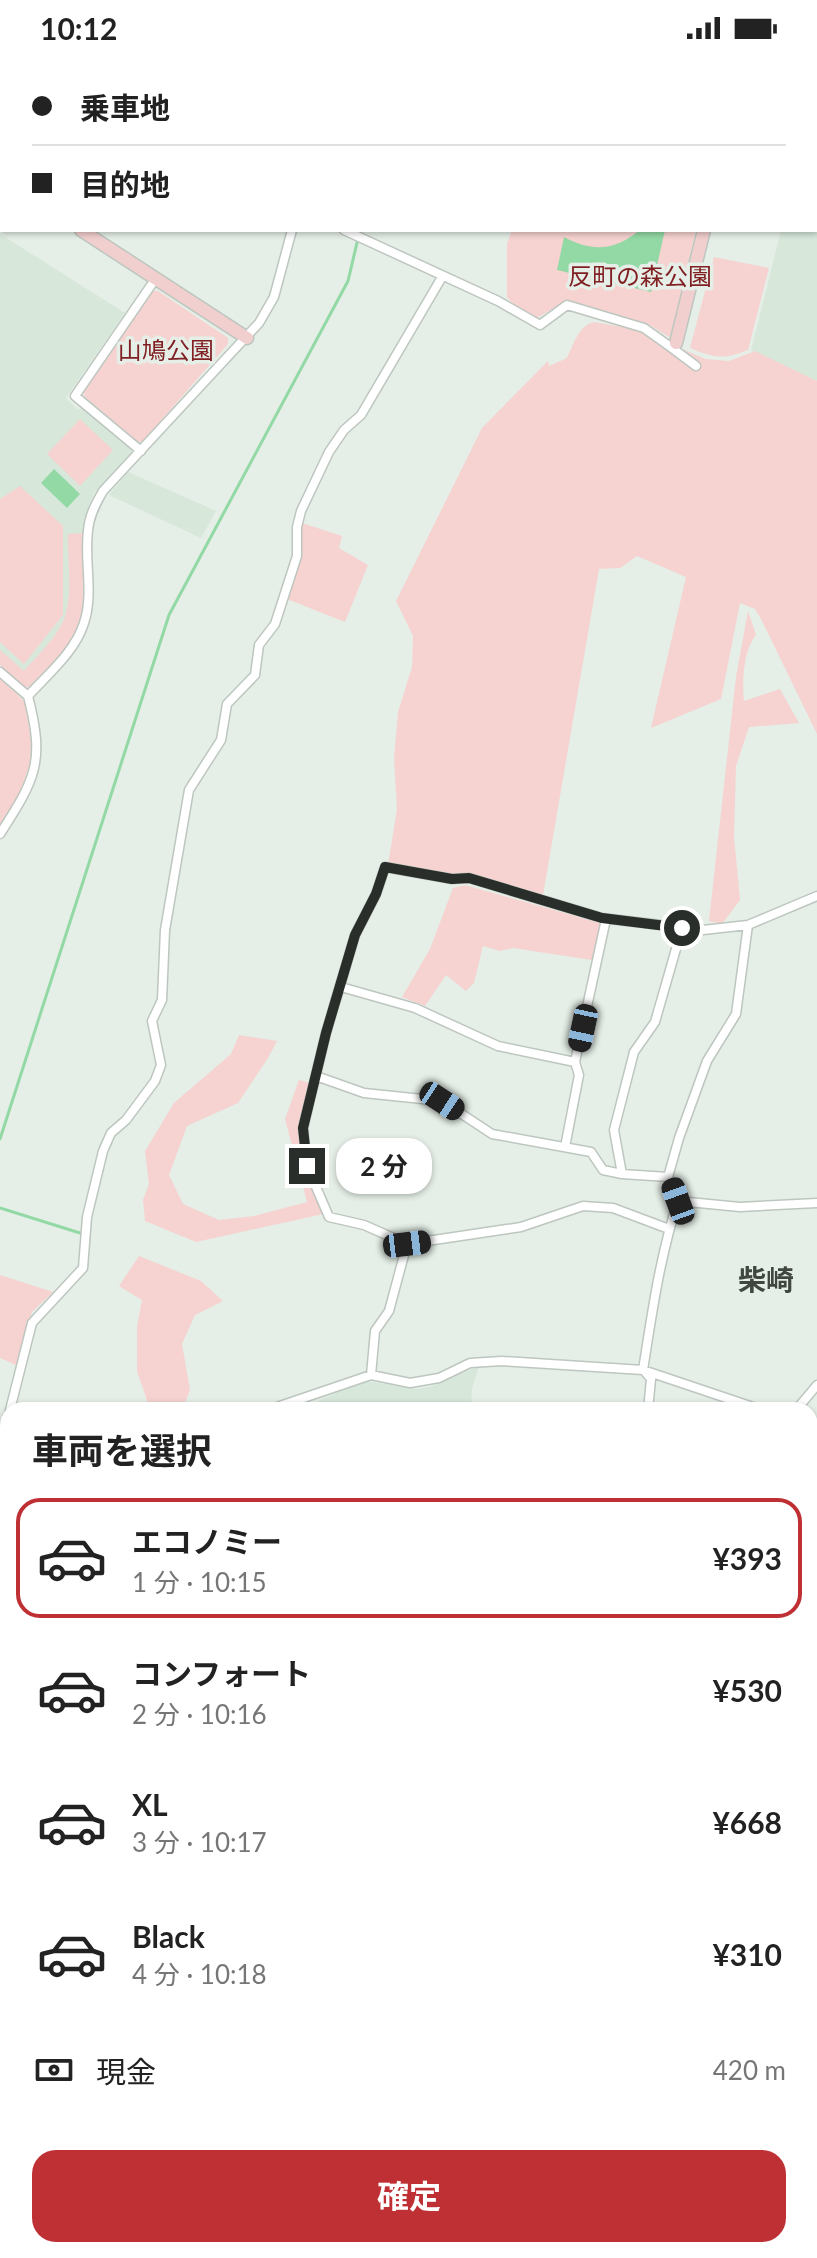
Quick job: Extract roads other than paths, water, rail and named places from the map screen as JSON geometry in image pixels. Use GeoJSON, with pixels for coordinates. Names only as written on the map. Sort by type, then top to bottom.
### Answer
{"type":"FeatureCollection","features":[{"type":"Feature","properties":{"kind":"street"},"geometry":{"type":"LineString","coordinates":[[84,232],[247,338]]}},
{"type":"Feature","properties":{"kind":"street"},"geometry":{"type":"LineString","coordinates":[[28,696],[78,638],[89,602],[88,531],[103,491],[247,338],[269,309],[291,232]]}},
{"type":"Feature","properties":{"kind":"street"},"geometry":{"type":"LineString","coordinates":[[348,232],[498,301],[540,325],[567,305],[644,328],[674,346],[696,366]]}},
{"type":"Feature","properties":{"kind":"street"},"geometry":{"type":"LineString","coordinates":[[674,346],[703,232]]}},
{"type":"Feature","properties":{"kind":"street"},"geometry":{"type":"LineString","coordinates":[[12,1402],[32,1323],[83,1268],[89,1205],[103,1151],[111,1133],[126,1120],[155,1081],[161,1065],[152,1021],[162,1000],[165,930],[189,790],[221,740],[227,704],[255,675],[259,645],[275,624],[297,556],[297,527],[301,511],[329,452],[344,430],[361,415],[442,277]]}},
{"type":"Feature","properties":{"kind":"street"},"geometry":{"type":"LineString","coordinates":[[141,451],[75,396],[156,278]]}},
{"type":"Feature","properties":{"kind":"street"},"geometry":{"type":"LineString","coordinates":[[0,672],[28,696],[37,730],[37,759],[23,797],[0,834]]}},
{"type":"Feature","properties":{"kind":"street"},"geometry":{"type":"LineString","coordinates":[[669,1229],[613,1208],[583,1206],[521,1227],[407,1244],[364,1225],[329,1217],[307,1166],[303,1128],[355,935],[376,894],[385,867],[452,879],[469,878],[606,919],[682,928],[726,929],[748,925],[817,896]]}},
{"type":"Feature","properties":{"kind":"street"},"geometry":{"type":"LineString","coordinates":[[565,1147],[579,1075],[575,1062],[606,919]]}},
{"type":"Feature","properties":{"kind":"street"},"geometry":{"type":"LineString","coordinates":[[643,1370],[653,1304],[678,1201],[668,1177],[707,1061],[736,1014],[748,925]]}},
{"type":"Feature","properties":{"kind":"street"},"geometry":{"type":"LineString","coordinates":[[622,1174],[614,1130],[634,1052],[655,1022],[682,928]]}},
{"type":"Feature","properties":{"kind":"street"},"geometry":{"type":"LineString","coordinates":[[341,987],[415,1008],[498,1046],[575,1062]]}},
{"type":"Feature","properties":{"kind":"street"},"geometry":{"type":"LineString","coordinates":[[316,1076],[364,1093],[442,1101],[492,1134],[591,1152],[603,1170],[668,1177]]}},
{"type":"Feature","properties":{"kind":"street"},"geometry":{"type":"LineString","coordinates":[[678,1201],[740,1207],[817,1203]]}},
{"type":"Feature","properties":{"kind":"street"},"geometry":{"type":"LineString","coordinates":[[371,1375],[375,1331],[389,1311],[407,1244]]}},
{"type":"Feature","properties":{"kind":"street"},"geometry":{"type":"LineString","coordinates":[[292,1402],[371,1375],[410,1383],[439,1378],[470,1363],[502,1361],[643,1370],[738,1402]]}},
{"type":"Feature","properties":{"kind":"street"},"geometry":{"type":"LineString","coordinates":[[643,1370],[651,1379],[649,1402]]}},
{"type":"Feature","properties":{"kind":"street"},"geometry":{"type":"LineString","coordinates":[[803,1402],[817,1385]]}},
{"type":"Feature","properties":{"kind":"waterway"},"geometry":{"type":"LineString","coordinates":[[0,1139],[169,615],[348,281],[360,232]]}},
{"type":"Feature","properties":{"kind":"waterway"},"geometry":{"type":"LineString","coordinates":[[0,1208],[80,1233]]}},
{"type":"Feature","properties":{"kind":"district","name":"柴崎"},"geometry":{"type":"Point","coordinates":[766,1279]}},
{"type":"Feature","properties":{"kind":"park label","name":"反町の森公園"},"geometry":{"type":"Point","coordinates":[640,275]}},
{"type":"Feature","properties":{"kind":"park label","name":"山鳩公園"},"geometry":{"type":"Point","coordinates":[166,349]}}]}
